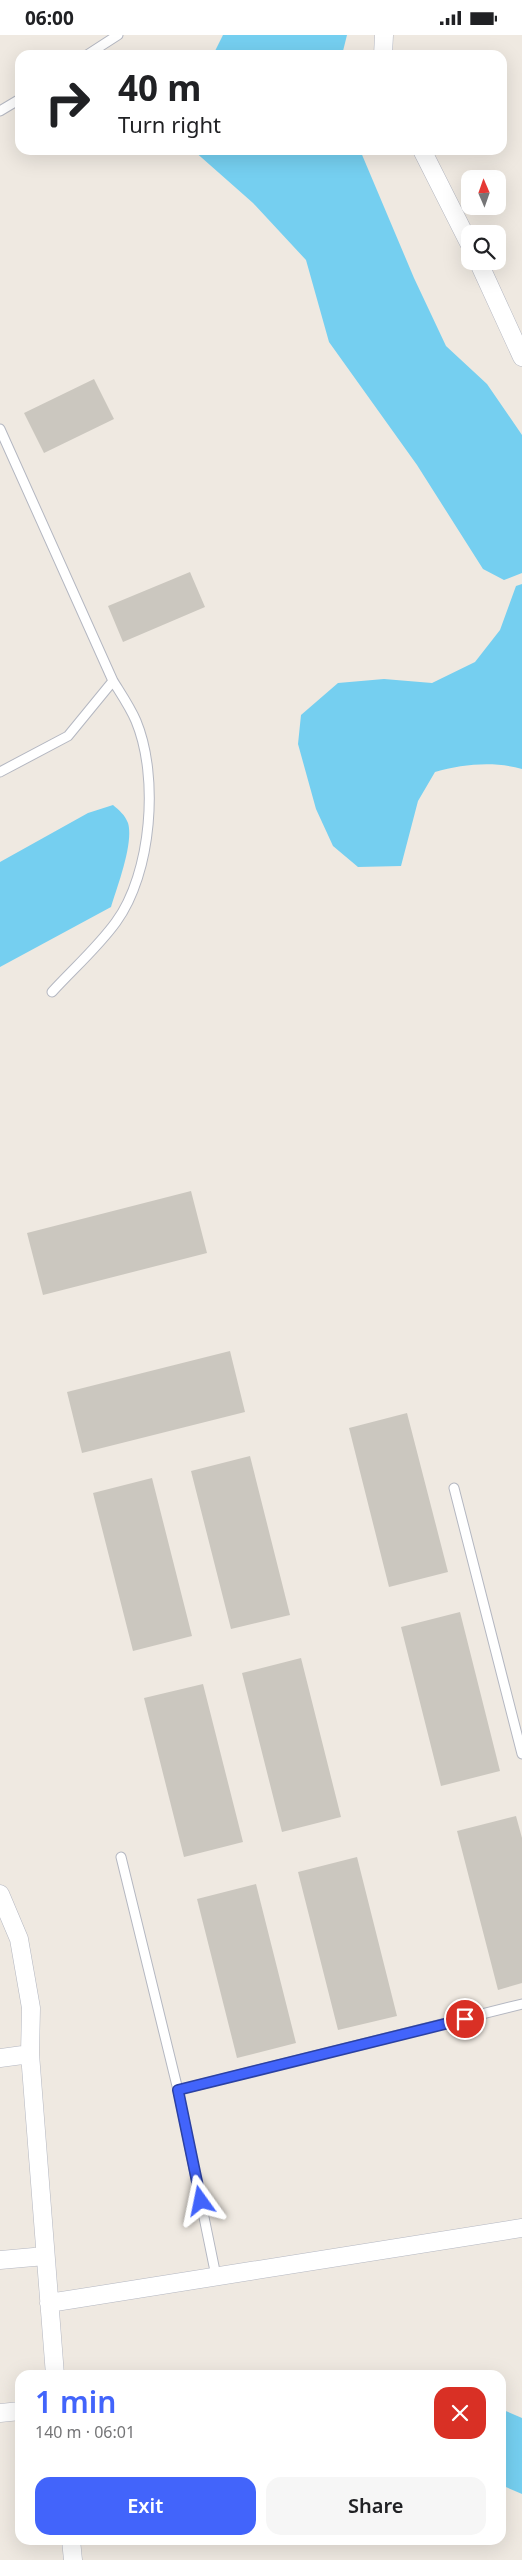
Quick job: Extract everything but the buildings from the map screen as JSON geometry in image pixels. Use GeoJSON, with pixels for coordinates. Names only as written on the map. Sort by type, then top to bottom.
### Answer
{"type":"FeatureCollection","features":[{"type":"Feature","properties":{"kind":"street"},"geometry":{"type":"LineString","coordinates":[[382,50],[384,35]]}},
{"type":"Feature","properties":{"kind":"street"},"geometry":{"type":"LineString","coordinates":[[425,155],[461,227]]}},
{"type":"Feature","properties":{"kind":"street"},"geometry":{"type":"LineString","coordinates":[[482,270],[522,357]]}},
{"type":"Feature","properties":{"kind":"street"},"geometry":{"type":"LineString","coordinates":[[0,1894],[19,1939],[31,2008],[30,2054],[56,2370]]}},
{"type":"Feature","properties":{"kind":"street"},"geometry":{"type":"LineString","coordinates":[[0,2058],[30,2054]]}},
{"type":"Feature","properties":{"kind":"street"},"geometry":{"type":"LineString","coordinates":[[49,2303],[522,2228]]}},
{"type":"Feature","properties":{"kind":"street"},"geometry":{"type":"LineString","coordinates":[[0,2260],[45,2256]]}},
{"type":"Feature","properties":{"kind":"street"},"geometry":{"type":"LineString","coordinates":[[0,2413],[15,2412]]}},
{"type":"Feature","properties":{"kind":"street"},"geometry":{"type":"LineString","coordinates":[[72,2545],[73,2560]]}},
{"type":"Feature","properties":{"kind":"lane"},"geometry":{"type":"LineString","coordinates":[[95,50],[118,35]]}},
{"type":"Feature","properties":{"kind":"lane"},"geometry":{"type":"LineString","coordinates":[[0,111],[15,102]]}},
{"type":"Feature","properties":{"kind":"lane"},"geometry":{"type":"LineString","coordinates":[[0,429],[113,681],[136,721],[148,772],[148,824],[142,858],[133,889],[117,921],[52,992]]}},
{"type":"Feature","properties":{"kind":"lane"},"geometry":{"type":"LineString","coordinates":[[0,772],[68,736],[113,681]]}},
{"type":"Feature","properties":{"kind":"lane"},"geometry":{"type":"LineString","coordinates":[[454,1488],[522,1754]]}},
{"type":"Feature","properties":{"kind":"lane"},"geometry":{"type":"LineString","coordinates":[[121,1857],[178,2090],[216,2276]]}},
{"type":"Feature","properties":{"kind":"lane"},"geometry":{"type":"LineString","coordinates":[[178,2090],[522,2004]]}},
{"type":"Feature","properties":{"kind":"water"},"geometry":{"type":"Polygon","coordinates":[[[223,35],[347,35],[343,50],[216,50],[223,35]]]}},
{"type":"Feature","properties":{"kind":"water"},"geometry":{"type":"Polygon","coordinates":[[[199,155],[362,155],[414,278],[446,346],[487,384],[522,435],[522,573],[504,580],[483,569],[417,465],[329,342],[306,260],[253,203],[199,155]]]}},
{"type":"Feature","properties":{"kind":"water"},"geometry":{"type":"Polygon","coordinates":[[[522,584],[522,769],[490,764],[456,767],[435,772],[418,801],[401,866],[358,867],[333,846],[316,809],[298,744],[301,715],[338,683],[384,679],[432,683],[475,662],[500,630],[516,586],[522,584]]]}},
{"type":"Feature","properties":{"kind":"water"},"geometry":{"type":"Polygon","coordinates":[[[113,805],[120,811],[128,823],[129,842],[111,907],[0,967],[0,862],[88,813],[113,805]]]}},
{"type":"Feature","properties":{"kind":"water"},"geometry":{"type":"Polygon","coordinates":[[[506,2411],[522,2418],[522,2494],[506,2487],[506,2411]]]}},
{"type":"Feature","properties":{"kind":"route"},"geometry":{"type":"LineString","coordinates":[[201,2201],[178,2090],[465,2019]]}}]}
